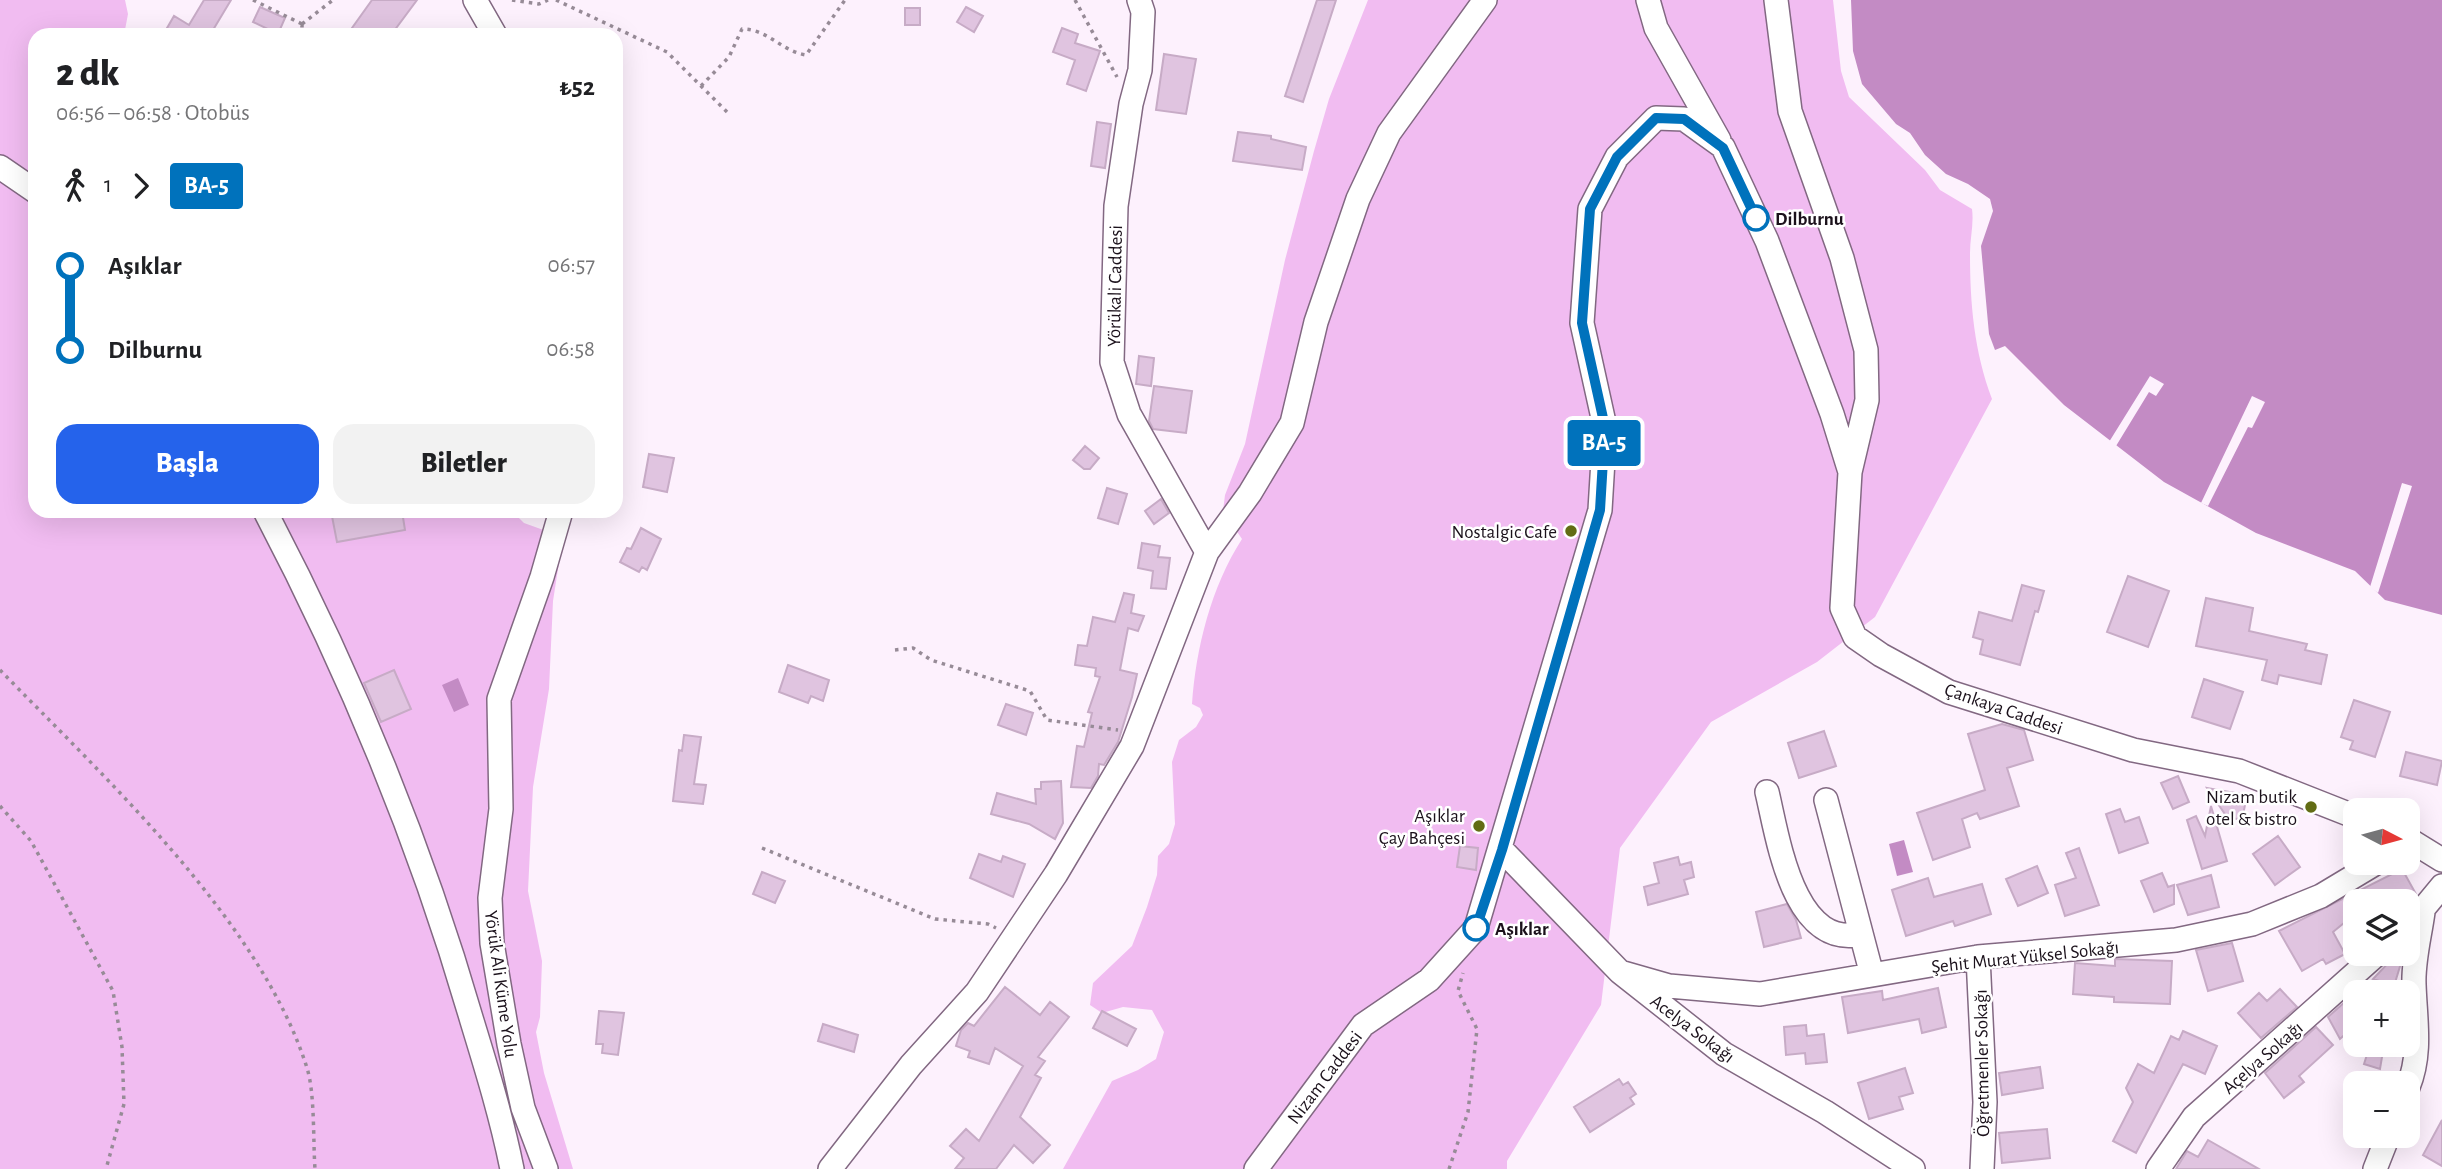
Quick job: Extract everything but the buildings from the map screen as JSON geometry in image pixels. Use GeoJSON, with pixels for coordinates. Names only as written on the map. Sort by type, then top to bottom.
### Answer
{"type":"FeatureCollection","features":[{"type":"Feature","properties":{"kind":"street"},"geometry":{"type":"LineString","coordinates":[[475,0],[491,28]]}},
{"type":"Feature","properties":{"kind":"street","name":"Yörükali Caddesi"},"geometry":{"type":"LineString","coordinates":[[1139,0],[1143,12],[1140,70],[1131,104],[1115,206],[1112,362],[1129,414],[1207,552]]}},
{"type":"Feature","properties":{"kind":"street"},"geometry":{"type":"LineString","coordinates":[[830,1169],[911,1065],[977,992],[1063,863],[1136,734],[1207,552],[1250,493],[1292,423],[1315,323],[1358,199],[1390,133],[1485,0]]}},
{"type":"Feature","properties":{"kind":"street"},"geometry":{"type":"LineString","coordinates":[[1648,0],[1656,28],[1723,148]]}},
{"type":"Feature","properties":{"kind":"street"},"geometry":{"type":"LineString","coordinates":[[1776,0],[1790,111],[1842,258],[1866,350],[1867,400],[1850,472]]}},
{"type":"Feature","properties":{"kind":"street","name":"Nizam Caddesi"},"geometry":{"type":"LineString","coordinates":[[1256,1169],[1363,1025],[1429,980],[1476,928],[1502,850],[1600,510],[1605,427],[1582,323],[1590,209],[1617,157],[1656,118],[1684,119],[1723,148],[1767,241]]}},
{"type":"Feature","properties":{"kind":"street"},"geometry":{"type":"LineString","coordinates":[[0,167],[28,186]]}},
{"type":"Feature","properties":{"kind":"street","name":"Çankaya Caddesi"},"geometry":{"type":"LineString","coordinates":[[1767,241],[1832,414],[1850,472],[1842,608],[1855,637],[1881,655],[1950,692],[2133,750],[2239,771],[2343,812]]}},
{"type":"Feature","properties":{"kind":"street"},"geometry":{"type":"LineString","coordinates":[[269,518],[305,587],[404,817],[446,930],[504,1129],[512,1169]]}},
{"type":"Feature","properties":{"kind":"street","name":"Yörük Ali Küme Yolu"},"geometry":{"type":"LineString","coordinates":[[546,1169],[523,1108],[509,1044],[492,943],[490,898],[502,809],[499,699],[559,518]]}},
{"type":"Feature","properties":{"kind":"street"},"geometry":{"type":"LineString","coordinates":[[1766,792],[1789,884],[1810,914],[1829,932],[1847,937],[1861,934]]}},
{"type":"Feature","properties":{"kind":"street"},"geometry":{"type":"LineString","coordinates":[[1826,800],[1872,975]]}},
{"type":"Feature","properties":{"kind":"street"},"geometry":{"type":"LineString","coordinates":[[2420,846],[2442,860]]}},
{"type":"Feature","properties":{"kind":"street","name":"Acelya Sokağı"},"geometry":{"type":"LineString","coordinates":[[1502,850],[1620,972],[1724,1054],[1825,1112],[1913,1169]]}},
{"type":"Feature","properties":{"kind":"street","name":"Şehit Murat Yüksel Sokağı"},"geometry":{"type":"LineString","coordinates":[[1620,972],[1669,986],[1760,994],[1978,957],[2176,940],[2252,924],[2321,896],[2356,875]]}},
{"type":"Feature","properties":{"kind":"street"},"geometry":{"type":"LineString","coordinates":[[2420,914],[2442,886]]}},
{"type":"Feature","properties":{"kind":"street","name":"Öğretmenler Sokağı"},"geometry":{"type":"LineString","coordinates":[[1978,957],[1985,1102],[1982,1169]]}},
{"type":"Feature","properties":{"kind":"street","name":"Açelya Sokağı"},"geometry":{"type":"LineString","coordinates":[[2158,1169],[2194,1117],[2364,966]]}},
{"type":"Feature","properties":{"kind":"street"},"geometry":{"type":"LineString","coordinates":[[2414,966],[2418,1024],[2414,1071]]}},
{"type":"Feature","properties":{"kind":"street"},"geometry":{"type":"LineString","coordinates":[[2375,1169],[2383,1148]]}},
{"type":"Feature","properties":{"kind":"path"},"geometry":{"type":"LineString","coordinates":[[253,0],[302,24]]}},
{"type":"Feature","properties":{"kind":"path"},"geometry":{"type":"LineString","coordinates":[[302,24],[333,0]]}},
{"type":"Feature","properties":{"kind":"path"},"geometry":{"type":"LineString","coordinates":[[512,0],[539,4],[548,0]]}},
{"type":"Feature","properties":{"kind":"path"},"geometry":{"type":"LineString","coordinates":[[556,0],[616,28]]}},
{"type":"Feature","properties":{"kind":"path"},"geometry":{"type":"LineString","coordinates":[[701,86],[729,58],[742,29],[760,31],[793,53],[806,55],[845,0]]}},
{"type":"Feature","properties":{"kind":"path"},"geometry":{"type":"LineString","coordinates":[[1075,0],[1131,104]]}},
{"type":"Feature","properties":{"kind":"path"},"geometry":{"type":"LineString","coordinates":[[623,31],[667,52],[727,112]]}},
{"type":"Feature","properties":{"kind":"path"},"geometry":{"type":"LineString","coordinates":[[895,650],[913,648],[931,660],[1030,691],[1047,720],[1136,734]]}},
{"type":"Feature","properties":{"kind":"path"},"geometry":{"type":"LineString","coordinates":[[0,670],[130,804],[192,876],[266,975],[308,1070],[315,1169]]}},
{"type":"Feature","properties":{"kind":"path"},"geometry":{"type":"LineString","coordinates":[[0,806],[31,841],[113,992],[122,1046],[124,1104],[106,1169]]}},
{"type":"Feature","properties":{"kind":"path"},"geometry":{"type":"LineString","coordinates":[[762,848],[935,919],[988,924],[1014,937]]}},
{"type":"Feature","properties":{"kind":"path"},"geometry":{"type":"LineString","coordinates":[[1449,1169],[1468,1112],[1477,1029],[1458,991],[1465,966]]}},
{"type":"Feature","properties":{"kind":"shaded area"},"geometry":{"type":"Polygon","coordinates":[[[0,0],[125,0],[128,14],[125,28],[28,28],[28,518],[519,518],[524,523],[563,537],[553,601],[549,689],[533,787],[528,891],[542,961],[540,1017],[536,1032],[544,1073],[573,1169],[0,1169],[0,0]]]}},
{"type":"Feature","properties":{"kind":"shaded area"},"geometry":{"type":"Polygon","coordinates":[[[1368,0],[1833,0],[1841,71],[1849,97],[1925,170],[1940,190],[1972,209],[1972,309],[1981,363],[1992,399],[1875,617],[1817,662],[1711,722],[1620,848],[1601,1005],[1507,1161],[1507,1169],[1063,1169],[1112,1081],[1156,1059],[1164,1032],[1152,1010],[1123,1007],[1102,1013],[1090,1005],[1093,983],[1132,946],[1157,875],[1158,856],[1169,844],[1175,824],[1172,762],[1179,740],[1196,727],[1203,715],[1200,708],[1192,704],[1201,640],[1222,577],[1242,539],[1223,511],[1225,495],[1245,444],[1285,260],[1329,99],[1368,0]]]}},
{"type":"Feature","properties":{"kind":"shaded area"},"geometry":{"type":"Polygon","coordinates":[[[1851,0],[2442,0],[2442,615],[2385,600],[2355,571],[2256,533],[2164,482],[2064,405],[2005,346],[1995,350],[1989,334],[1981,246],[1993,211],[1990,199],[1968,184],[1946,174],[1925,155],[1910,133],[1896,124],[1862,84],[1853,51],[1851,0]]]}},
{"type":"Feature","properties":{"kind":"shaded area"},"geometry":{"type":"Polygon","coordinates":[[[458,678],[469,705],[454,712],[442,685],[458,678]]]}},
{"type":"Feature","properties":{"kind":"shaded area"},"geometry":{"type":"Polygon","coordinates":[[[1904,840],[1913,872],[1897,876],[1889,844],[1904,840]]]}},
{"type":"Feature","properties":{"kind":"pier"},"geometry":{"type":"Polygon","coordinates":[[[2150,376],[2164,384],[2156,396],[2149,392],[2116,446],[2109,442],[2150,376]]]}},
{"type":"Feature","properties":{"kind":"pier"},"geometry":{"type":"Polygon","coordinates":[[[2252,396],[2265,402],[2252,428],[2248,427],[2208,506],[2201,503],[2252,396]]]}},
{"type":"Feature","properties":{"kind":"pier"},"geometry":{"type":"Polygon","coordinates":[[[2402,483],[2412,486],[2378,593],[2370,587],[2402,483]]]}},
{"type":"Feature","properties":{"kind":"bus line","name":"BA-5"},"geometry":{"type":"LineString","coordinates":[[1476,928],[1502,850],[1600,510],[1605,427],[1582,323],[1590,209],[1617,157],[1656,118],[1684,119],[1723,148],[1756,218]]}},
{"type":"Feature","properties":{"kind":"place","name":"Dilburnu"},"geometry":{"type":"Point","coordinates":[1756,218]}},
{"type":"Feature","properties":{"kind":"place","name":"Nostalgic Cafe"},"geometry":{"type":"Point","coordinates":[1571,531]}},
{"type":"Feature","properties":{"kind":"place","name":"Nizam butik otel & bistro"},"geometry":{"type":"Point","coordinates":[2311,807]}},
{"type":"Feature","properties":{"kind":"place","name":"Aşıklar Çay Bahçesi"},"geometry":{"type":"Point","coordinates":[1479,826]}},
{"type":"Feature","properties":{"kind":"place","name":"Aşıklar"},"geometry":{"type":"Point","coordinates":[1476,928]}}]}
